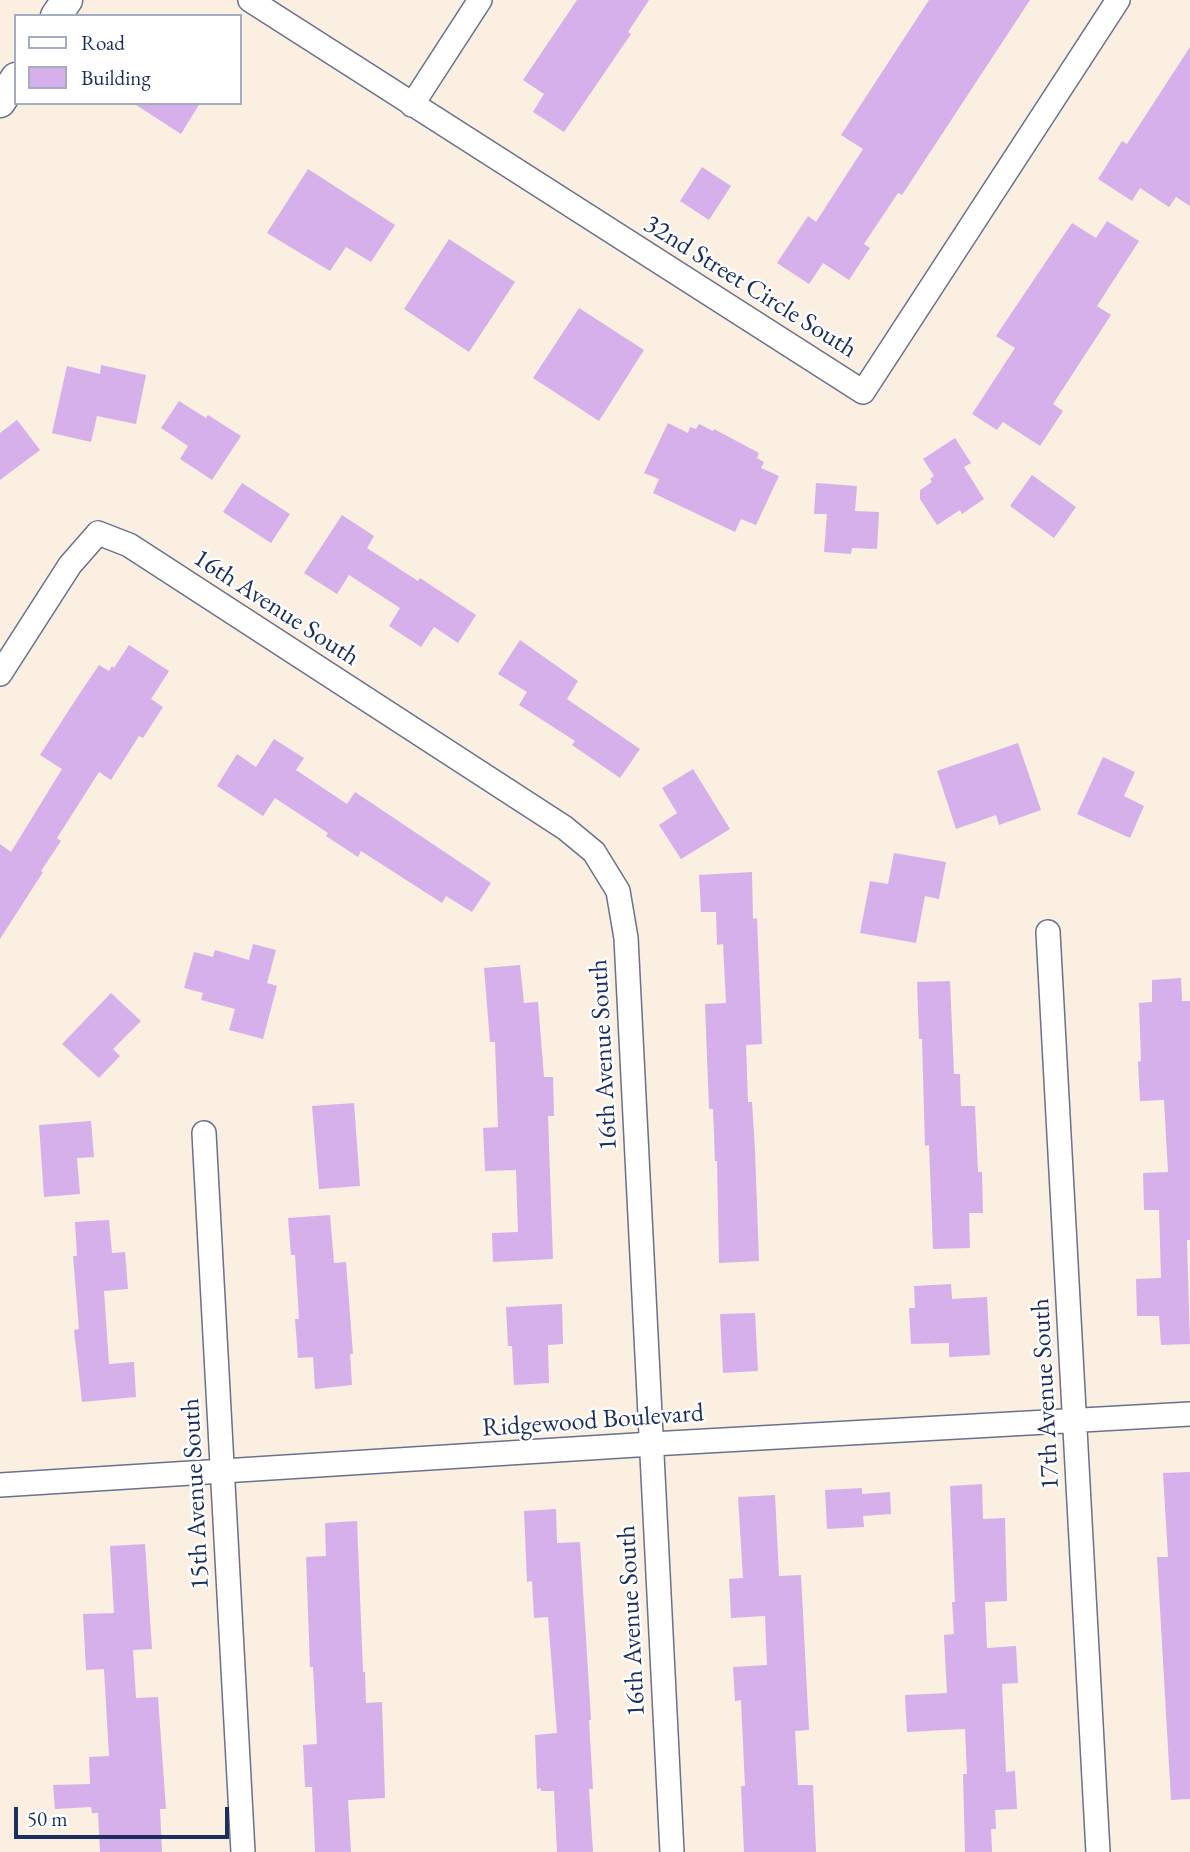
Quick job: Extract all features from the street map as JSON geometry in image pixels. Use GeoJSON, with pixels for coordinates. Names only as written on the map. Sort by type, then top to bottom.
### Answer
{"type":"FeatureCollection","features":[{"type":"Feature","properties":{"kind":"street","name":"32nd Street Circle South"},"geometry":{"type":"LineString","coordinates":[[250,0],[863,391],[1118,0]]}},
{"type":"Feature","properties":{"kind":"street"},"geometry":{"type":"LineString","coordinates":[[412,105],[480,0]]}},
{"type":"Feature","properties":{"kind":"street"},"geometry":{"type":"LineString","coordinates":[[0,102],[14,81]]}},
{"type":"Feature","properties":{"kind":"street","name":"16th Avenue South"},"geometry":{"type":"LineString","coordinates":[[0,674],[70,565],[99,533],[129,545],[565,828],[594,852],[618,891],[626,938],[672,1852]]}},
{"type":"Feature","properties":{"kind":"street","name":"17th Avenue South"},"geometry":{"type":"LineString","coordinates":[[1048,932],[1098,1852]]}},
{"type":"Feature","properties":{"kind":"street","name":"15th Avenue South"},"geometry":{"type":"LineString","coordinates":[[204,1133],[243,1852]]}},
{"type":"Feature","properties":{"kind":"street","name":"Ridgewood Boulevard"},"geometry":{"type":"LineString","coordinates":[[0,1485],[652,1444],[1190,1415]]}},
{"type":"Feature","properties":{"kind":"building"},"geometry":{"type":"Polygon","coordinates":[[[577,0],[649,0],[628,32],[631,34],[564,132],[533,112],[544,94],[523,80],[577,0]]]}},
{"type":"Feature","properties":{"kind":"building"},"geometry":{"type":"Polygon","coordinates":[[[929,0],[1030,0],[902,195],[898,193],[864,244],[870,248],[849,280],[823,263],[809,284],[777,263],[808,216],[816,222],[863,149],[841,135],[929,0]]]}},
{"type":"Feature","properties":{"kind":"building"},"geometry":{"type":"Polygon","coordinates":[[[1190,47],[1190,206],[1176,197],[1169,207],[1140,188],[1132,201],[1098,179],[1122,141],[1127,144],[1190,47]]]}},
{"type":"Feature","properties":{"kind":"building"},"geometry":{"type":"Polygon","coordinates":[[[136,105],[199,105],[181,134],[136,105]]]}},
{"type":"Feature","properties":{"kind":"building"},"geometry":{"type":"Polygon","coordinates":[[[702,167],[731,186],[709,220],[680,201],[702,167]]]}},
{"type":"Feature","properties":{"kind":"building"},"geometry":{"type":"Polygon","coordinates":[[[308,169],[395,225],[371,262],[346,247],[330,271],[267,233],[308,169]]]}},
{"type":"Feature","properties":{"kind":"building"},"geometry":{"type":"Polygon","coordinates":[[[1107,221],[1139,241],[1097,306],[1111,315],[1053,404],[1063,411],[1040,446],[1003,422],[997,430],[972,414],[1015,348],[996,336],[1072,223],[1096,238],[1107,221]]]}},
{"type":"Feature","properties":{"kind":"building"},"geometry":{"type":"Polygon","coordinates":[[[449,239],[515,282],[469,352],[404,309],[449,239]]]}},
{"type":"Feature","properties":{"kind":"building"},"geometry":{"type":"Polygon","coordinates":[[[579,308],[644,350],[599,421],[533,378],[579,308]]]}},
{"type":"Feature","properties":{"kind":"building"},"geometry":{"type":"Polygon","coordinates":[[[101,365],[146,375],[136,424],[97,416],[91,442],[52,433],[67,366],[100,374],[101,365]]]}},
{"type":"Feature","properties":{"kind":"building"},"geometry":{"type":"Polygon","coordinates":[[[179,401],[241,436],[212,480],[180,459],[188,446],[161,428],[179,401]]]}},
{"type":"Feature","properties":{"kind":"building"},"geometry":{"type":"Polygon","coordinates":[[[17,420],[40,450],[0,480],[0,433],[17,420]]]}},
{"type":"Feature","properties":{"kind":"building"},"geometry":{"type":"Polygon","coordinates":[[[668,423],[688,433],[690,427],[696,429],[699,424],[713,431],[714,429],[759,453],[757,458],[764,462],[761,468],[779,476],[756,525],[741,519],[735,532],[653,493],[659,479],[644,473],[668,423]]]}},
{"type":"Feature","properties":{"kind":"building"},"geometry":{"type":"Polygon","coordinates":[[[955,438],[971,463],[964,467],[984,499],[962,514],[960,510],[937,525],[920,499],[920,490],[932,482],[930,479],[934,476],[923,459],[955,438]]]}},
{"type":"Feature","properties":{"kind":"building"},"geometry":{"type":"Polygon","coordinates":[[[1032,475],[1076,507],[1054,538],[1010,506],[1032,475]]]}},
{"type":"Feature","properties":{"kind":"building"},"geometry":{"type":"Polygon","coordinates":[[[242,483],[290,514],[271,543],[223,512],[242,483]]]}},
{"type":"Feature","properties":{"kind":"building"},"geometry":{"type":"Polygon","coordinates":[[[816,483],[857,486],[855,511],[879,512],[877,549],[852,548],[851,554],[824,552],[827,514],[814,514],[816,483]]]}},
{"type":"Feature","properties":{"kind":"building"},"geometry":{"type":"Polygon","coordinates":[[[342,515],[374,536],[367,548],[418,581],[420,578],[476,615],[458,643],[434,627],[421,647],[389,626],[400,608],[349,575],[337,594],[304,573],[342,515]]]}},
{"type":"Feature","properties":{"kind":"building"},"geometry":{"type":"Polygon","coordinates":[[[520,640],[578,681],[567,699],[640,749],[620,778],[572,745],[575,741],[519,705],[527,692],[498,674],[520,640]]]}},
{"type":"Feature","properties":{"kind":"building"},"geometry":{"type":"Polygon","coordinates":[[[129,645],[169,671],[151,699],[163,707],[143,738],[139,736],[111,780],[99,772],[57,838],[61,841],[41,871],[43,872],[0,939],[0,844],[11,852],[62,769],[40,755],[78,696],[99,665],[109,671],[112,666],[114,668],[129,645]]]}},
{"type":"Feature","properties":{"kind":"building"},"geometry":{"type":"Polygon","coordinates":[[[274,739],[304,758],[296,770],[347,804],[355,792],[491,883],[472,912],[446,896],[442,903],[361,851],[358,857],[326,836],[328,833],[275,798],[263,816],[217,786],[237,754],[256,767],[274,739]]]}},
{"type":"Feature","properties":{"kind":"building"},"geometry":{"type":"Polygon","coordinates":[[[1018,743],[1041,810],[999,825],[996,815],[956,829],[937,771],[1018,743]]]}},
{"type":"Feature","properties":{"kind":"building"},"geometry":{"type":"Polygon","coordinates":[[[1103,757],[1135,772],[1124,796],[1144,806],[1130,838],[1077,814],[1103,757]]]}},
{"type":"Feature","properties":{"kind":"building"},"geometry":{"type":"Polygon","coordinates":[[[693,769],[730,829],[681,859],[659,825],[677,813],[662,788],[693,769]]]}},
{"type":"Feature","properties":{"kind":"building"},"geometry":{"type":"Polygon","coordinates":[[[894,853],[946,862],[939,899],[925,896],[916,943],[860,933],[870,881],[888,884],[894,853]]]}},
{"type":"Feature","properties":{"kind":"building"},"geometry":{"type":"Polygon","coordinates":[[[752,872],[753,919],[757,918],[762,1044],[746,1045],[748,1102],[752,1102],[755,1151],[759,1261],[719,1263],[717,1161],[713,1109],[709,1109],[705,1004],[726,1003],[723,944],[717,945],[716,912],[701,912],[699,875],[752,872]]]}},
{"type":"Feature","properties":{"kind":"building"},"geometry":{"type":"Polygon","coordinates":[[[253,944],[276,950],[267,983],[277,986],[263,1039],[229,1030],[235,1009],[201,1000],[203,993],[184,988],[194,952],[213,957],[215,950],[249,960],[253,944]]]}},
{"type":"Feature","properties":{"kind":"building"},"geometry":{"type":"Polygon","coordinates":[[[520,965],[524,1003],[538,1002],[544,1077],[553,1077],[554,1116],[548,1116],[553,1259],[493,1262],[492,1233],[518,1232],[516,1170],[485,1171],[483,1128],[498,1127],[495,1042],[490,1042],[484,968],[520,965]]]}},
{"type":"Feature","properties":{"kind":"building"},"geometry":{"type":"Polygon","coordinates":[[[1181,978],[1182,1001],[1190,1001],[1190,1240],[1187,1240],[1190,1344],[1161,1345],[1159,1316],[1137,1316],[1136,1279],[1161,1278],[1159,1210],[1144,1210],[1143,1173],[1168,1172],[1164,1100],[1140,1101],[1139,1003],[1152,1002],[1152,980],[1181,978]]]}},
{"type":"Feature","properties":{"kind":"building"},"geometry":{"type":"Polygon","coordinates":[[[950,981],[954,1074],[960,1074],[961,1106],[975,1106],[983,1213],[969,1213],[970,1248],[933,1249],[929,1145],[925,1146],[922,1039],[919,1039],[917,982],[950,981]]]}},
{"type":"Feature","properties":{"kind":"building"},"geometry":{"type":"Polygon","coordinates":[[[111,993],[141,1021],[113,1049],[120,1056],[99,1078],[62,1044],[111,993]]]}},
{"type":"Feature","properties":{"kind":"building"},"geometry":{"type":"Polygon","coordinates":[[[354,1103],[360,1186],[319,1189],[312,1106],[354,1103]]]}},
{"type":"Feature","properties":{"kind":"building"},"geometry":{"type":"Polygon","coordinates":[[[91,1121],[94,1157],[77,1158],[80,1194],[44,1197],[39,1125],[91,1121]]]}},
{"type":"Feature","properties":{"kind":"building"},"geometry":{"type":"Polygon","coordinates":[[[330,1215],[334,1263],[346,1262],[353,1354],[350,1354],[352,1385],[315,1389],[313,1357],[298,1358],[295,1319],[299,1319],[295,1255],[291,1255],[288,1218],[330,1215]]]}},
{"type":"Feature","properties":{"kind":"building"},"geometry":{"type":"Polygon","coordinates":[[[109,1220],[112,1253],[125,1252],[128,1289],[104,1291],[109,1364],[134,1362],[136,1397],[82,1402],[74,1330],[79,1329],[73,1256],[77,1256],[75,1222],[109,1220]]]}},
{"type":"Feature","properties":{"kind":"building"},"geometry":{"type":"Polygon","coordinates":[[[951,1284],[952,1299],[987,1297],[990,1355],[949,1357],[949,1343],[911,1344],[909,1308],[915,1308],[914,1286],[951,1284]]]}},
{"type":"Feature","properties":{"kind":"building"},"geometry":{"type":"Polygon","coordinates":[[[562,1304],[563,1344],[548,1345],[549,1383],[514,1385],[506,1307],[562,1304]]]}},
{"type":"Feature","properties":{"kind":"building"},"geometry":{"type":"Polygon","coordinates":[[[755,1313],[758,1371],[723,1373],[720,1314],[755,1313]]]}},
{"type":"Feature","properties":{"kind":"building"},"geometry":{"type":"Polygon","coordinates":[[[1190,1472],[1190,1799],[1171,1800],[1157,1557],[1168,1557],[1163,1473],[1190,1472]]]}},
{"type":"Feature","properties":{"kind":"building"},"geometry":{"type":"Polygon","coordinates":[[[982,1484],[983,1519],[1005,1518],[1007,1601],[985,1602],[987,1648],[1016,1646],[1018,1683],[1002,1684],[1006,1772],[1015,1771],[1017,1809],[995,1810],[996,1829],[991,1829],[992,1852],[965,1852],[965,1729],[907,1732],[905,1695],[947,1693],[944,1635],[954,1634],[952,1602],[955,1602],[950,1486],[982,1484]]]}},
{"type":"Feature","properties":{"kind":"building"},"geometry":{"type":"Polygon","coordinates":[[[862,1488],[862,1494],[890,1492],[891,1514],[863,1516],[864,1527],[827,1529],[825,1490],[862,1488]]]}},
{"type":"Feature","properties":{"kind":"building"},"geometry":{"type":"Polygon","coordinates":[[[775,1495],[779,1576],[801,1575],[809,1730],[795,1731],[798,1785],[813,1785],[816,1852],[744,1852],[741,1786],[745,1786],[741,1700],[735,1701],[733,1667],[767,1665],[765,1616],[731,1618],[729,1579],[743,1578],[738,1497],[775,1495]]]}},
{"type":"Feature","properties":{"kind":"building"},"geometry":{"type":"Polygon","coordinates":[[[556,1509],[557,1543],[580,1542],[591,1720],[593,1789],[589,1789],[593,1852],[557,1852],[554,1791],[537,1789],[535,1735],[557,1733],[548,1617],[534,1618],[532,1581],[527,1582],[524,1511],[556,1509]]]}},
{"type":"Feature","properties":{"kind":"building"},"geometry":{"type":"Polygon","coordinates":[[[357,1521],[366,1703],[382,1702],[385,1798],[348,1800],[351,1852],[315,1852],[312,1787],[305,1787],[303,1745],[317,1744],[313,1667],[310,1667],[306,1557],[326,1556],[325,1523],[357,1521]]]}},
{"type":"Feature","properties":{"kind":"building"},"geometry":{"type":"Polygon","coordinates":[[[145,1544],[152,1649],[133,1650],[136,1698],[158,1697],[166,1809],[160,1809],[162,1852],[100,1852],[98,1813],[92,1813],[91,1807],[55,1809],[53,1785],[90,1784],[89,1757],[109,1756],[104,1669],[86,1670],[83,1614],[114,1613],[110,1546],[145,1544]]]}}]}
